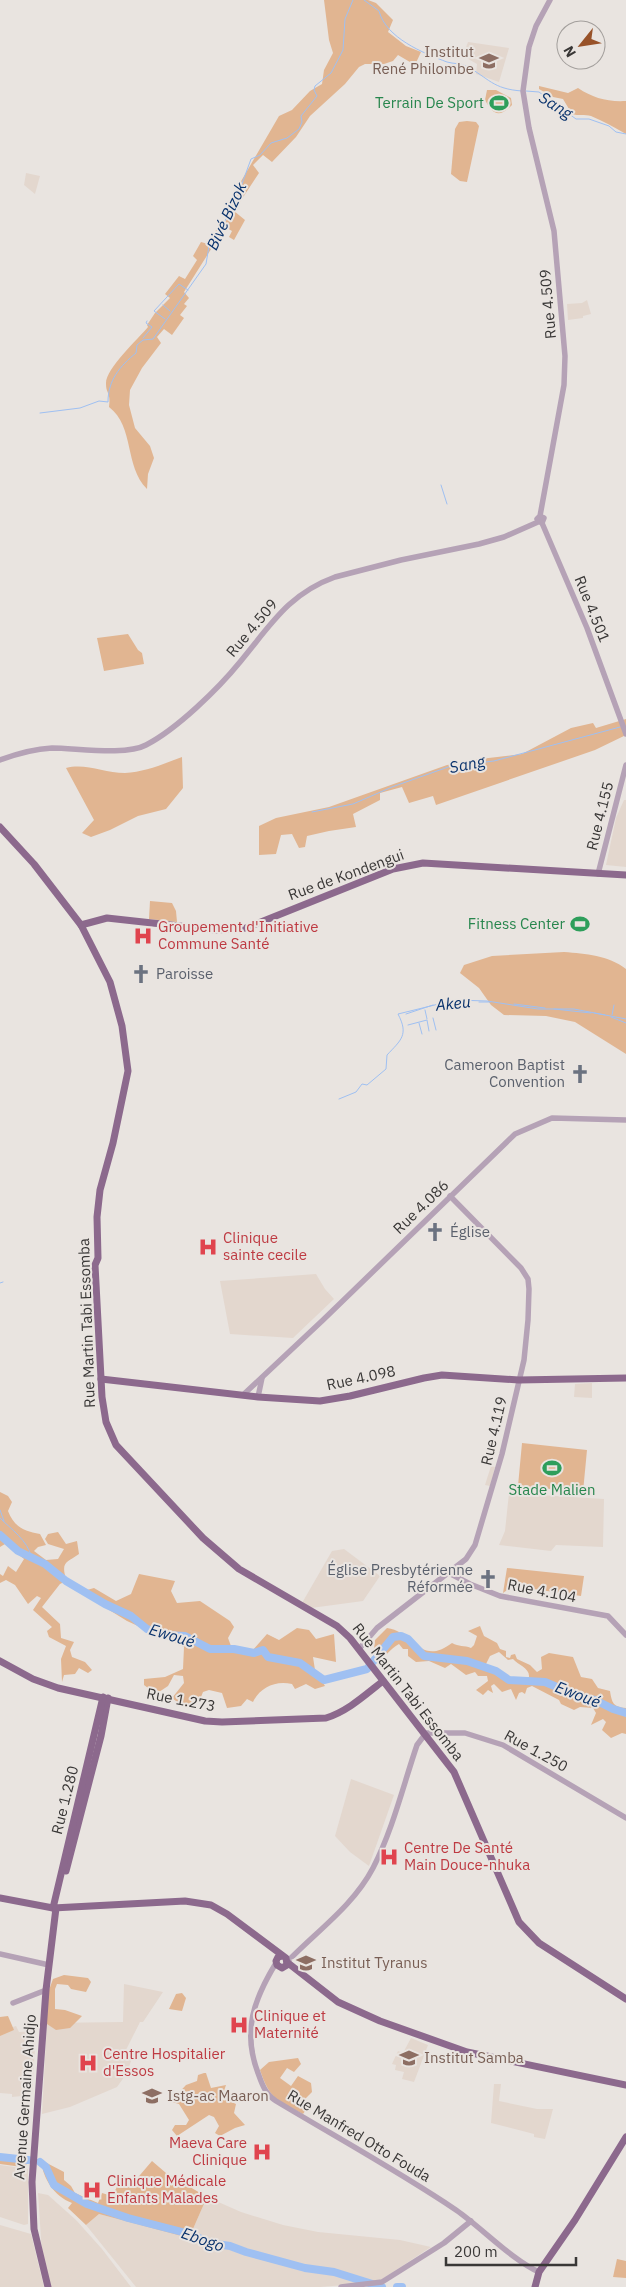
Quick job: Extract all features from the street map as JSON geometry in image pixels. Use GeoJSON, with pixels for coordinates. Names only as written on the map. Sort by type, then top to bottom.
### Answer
{"type":"FeatureCollection","features":[{"type":"Feature","properties":{"kind":"main road","name":"Rue Martin Tabi Essomba"},"geometry":{"type":"LineString","coordinates":[[0,827],[34,864],[81,925],[98,955],[113,990],[122,1026],[128,1063],[113,1143],[102,1177],[97,1217],[98,1258],[96,1265],[101,1379],[105,1416],[110,1435],[116,1445],[203,1538],[239,1569],[338,1626],[359,1649],[426,1733],[460,1782],[519,1922],[539,1943],[626,1998]]}},
{"type":"Feature","properties":{"kind":"main road","name":"Rue de Kondengui"},"geometry":{"type":"LineString","coordinates":[[81,925],[107,918],[216,930],[246,928],[394,869],[412,864],[455,864],[598,874],[626,874]]}},
{"type":"Feature","properties":{"kind":"main road","name":"Rue 4.098"},"geometry":{"type":"LineString","coordinates":[[101,1379],[258,1397],[320,1401],[350,1396],[424,1378],[442,1376],[519,1380],[626,1378]]}},
{"type":"Feature","properties":{"kind":"main road","name":"Rue 1.273"},"geometry":{"type":"LineString","coordinates":[[0,1661],[42,1683],[206,1721],[313,1720],[339,1713],[383,1681]]}},
{"type":"Feature","properties":{"kind":"main road","name":"Rue 1.280"},"geometry":{"type":"LineString","coordinates":[[56,1908],[105,1698]]}},
{"type":"Feature","properties":{"kind":"main road"},"geometry":{"type":"LineString","coordinates":[[0,1898],[56,1908],[198,1902],[211,1905],[227,1914],[269,1945],[282,1963],[347,2007],[460,2049],[626,2085]]}},
{"type":"Feature","properties":{"kind":"main road","name":"Avenue Germaine Ahidjo"},"geometry":{"type":"LineString","coordinates":[[48,2287],[34,2229],[32,2184],[46,1990],[56,1908]]}},
{"type":"Feature","properties":{"kind":"main road"},"geometry":{"type":"LineString","coordinates":[[535,2287],[538,2272],[575,2220],[626,2137]]}},
{"type":"Feature","properties":{"kind":"street","name":"Rue 4.509"},"geometry":{"type":"LineString","coordinates":[[0,760],[18,754],[50,748],[124,750],[142,748],[163,734],[217,687],[282,610],[308,588],[335,577],[504,537],[540,520],[564,384],[565,356],[554,231],[529,128],[523,91],[529,47],[536,26],[550,0]]}},
{"type":"Feature","properties":{"kind":"street","name":"Rue 4.501"},"geometry":{"type":"LineString","coordinates":[[540,520],[587,628],[626,734]]}},
{"type":"Feature","properties":{"kind":"street","name":"Rue 4.155"},"geometry":{"type":"LineString","coordinates":[[598,874],[626,765]]}},
{"type":"Feature","properties":{"kind":"street","name":"Rue 4.086"},"geometry":{"type":"LineString","coordinates":[[243,1395],[506,1141],[524,1128],[542,1121],[562,1117],[626,1120]]}},
{"type":"Feature","properties":{"kind":"street","name":"Rue 4.119"},"geometry":{"type":"LineString","coordinates":[[359,1649],[377,1628],[466,1559],[475,1545],[502,1454],[519,1380],[528,1320],[528,1279],[521,1268],[450,1196]]}},
{"type":"Feature","properties":{"kind":"street"},"geometry":{"type":"LineString","coordinates":[[258,1397],[262,1378]]}},
{"type":"Feature","properties":{"kind":"street","name":"Rue 4.104"},"geometry":{"type":"LineString","coordinates":[[449,1573],[500,1596],[608,1616],[626,1635]]}},
{"type":"Feature","properties":{"kind":"street"},"geometry":{"type":"LineString","coordinates":[[282,1963],[321,1931],[340,1911],[373,1869],[394,1817],[418,1745],[426,1733]]}},
{"type":"Feature","properties":{"kind":"street","name":"Rue 1.250"},"geometry":{"type":"LineString","coordinates":[[426,1733],[465,1733],[503,1745],[626,1818]]}},
{"type":"Feature","properties":{"kind":"street"},"geometry":{"type":"LineString","coordinates":[[0,1954],[49,1965]]}},
{"type":"Feature","properties":{"kind":"street","name":"Rue Manfred Otto Fouda"},"geometry":{"type":"LineString","coordinates":[[282,1963],[268,1977],[260,1990],[253,2008],[250,2040],[254,2062],[267,2094],[402,2174],[471,2221],[525,2265],[538,2272]]}},
{"type":"Feature","properties":{"kind":"street"},"geometry":{"type":"LineString","coordinates":[[13,2003],[46,1990]]}},
{"type":"Feature","properties":{"kind":"street"},"geometry":{"type":"LineString","coordinates":[[341,2287],[382,2282],[444,2243],[471,2221]]}},
{"type":"Feature","properties":{"kind":"shaded area"},"geometry":{"type":"Polygon","coordinates":[[[324,0],[368,0],[376,3],[393,20],[388,32],[406,46],[421,52],[415,65],[398,55],[393,61],[384,64],[365,64],[359,67],[345,84],[310,116],[296,137],[272,162],[263,155],[253,165],[259,173],[234,211],[245,220],[234,240],[229,237],[232,231],[225,227],[184,292],[189,298],[184,304],[187,306],[180,315],[184,318],[172,335],[164,329],[157,337],[161,343],[142,368],[130,390],[129,405],[135,428],[150,446],[154,458],[148,474],[147,489],[135,469],[123,425],[109,407],[107,378],[123,354],[148,327],[147,325],[155,313],[170,298],[165,294],[179,276],[185,279],[197,260],[193,256],[201,242],[208,244],[219,225],[223,226],[231,212],[232,200],[240,183],[279,116],[292,110],[310,91],[322,84],[324,70],[333,53],[329,40],[324,0]]]}},
{"type":"Feature","properties":{"kind":"shaded area","name":"Institut René Philombe"},"geometry":{"type":"Polygon","coordinates":[[[468,42],[509,48],[499,82],[476,74],[477,64],[463,56],[468,42]]]}},
{"type":"Feature","properties":{"kind":"shaded area"},"geometry":{"type":"Polygon","coordinates":[[[539,86],[568,93],[578,88],[600,99],[626,101],[626,134],[591,116],[572,114],[563,99],[553,97],[539,89],[539,86]]]}},
{"type":"Feature","properties":{"kind":"shaded area","name":"Terrain De Sport"},"geometry":{"type":"Polygon","coordinates":[[[487,90],[496,90],[511,98],[512,105],[503,112],[494,112],[485,100],[487,90]]]}},
{"type":"Feature","properties":{"kind":"shaded area"},"geometry":{"type":"Polygon","coordinates":[[[459,122],[476,122],[479,126],[467,182],[460,181],[451,174],[455,129],[459,122]]]}},
{"type":"Feature","properties":{"kind":"shaded area"},"geometry":{"type":"Polygon","coordinates":[[[26,173],[40,176],[35,194],[24,185],[26,173]]]}},
{"type":"Feature","properties":{"kind":"shaded area"},"geometry":{"type":"Polygon","coordinates":[[[587,300],[591,314],[583,316],[583,318],[568,320],[567,304],[582,303],[587,300]]]}},
{"type":"Feature","properties":{"kind":"shaded area"},"geometry":{"type":"Polygon","coordinates":[[[128,634],[142,653],[144,664],[104,671],[97,638],[128,634]]]}},
{"type":"Feature","properties":{"kind":"shaded area"},"geometry":{"type":"Polygon","coordinates":[[[626,719],[626,735],[595,750],[436,805],[433,796],[409,803],[402,787],[380,793],[380,800],[353,814],[356,827],[307,836],[305,847],[299,848],[292,834],[281,835],[276,854],[259,855],[259,826],[276,818],[329,807],[447,765],[522,754],[571,728],[593,723],[596,728],[626,719]]]}},
{"type":"Feature","properties":{"kind":"shaded area"},"geometry":{"type":"Polygon","coordinates":[[[182,757],[183,788],[166,809],[138,816],[91,837],[82,833],[94,820],[66,768],[88,767],[125,773],[140,771],[182,757]]]}},
{"type":"Feature","properties":{"kind":"shaded area"},"geometry":{"type":"Polygon","coordinates":[[[624,800],[626,800],[626,867],[606,865],[616,818],[624,800]]]}},
{"type":"Feature","properties":{"kind":"shaded area"},"geometry":{"type":"Polygon","coordinates":[[[150,901],[172,903],[176,911],[177,922],[149,919],[150,901]]]}},
{"type":"Feature","properties":{"kind":"shaded area"},"geometry":{"type":"Polygon","coordinates":[[[564,952],[604,958],[626,969],[626,1054],[575,1022],[546,1016],[504,1015],[491,1005],[479,988],[460,973],[464,965],[492,956],[564,952]]]}},
{"type":"Feature","properties":{"kind":"shaded area"},"geometry":{"type":"Polygon","coordinates":[[[316,1274],[334,1299],[293,1338],[230,1334],[220,1281],[316,1274]]]}},
{"type":"Feature","properties":{"kind":"shaded area"},"geometry":{"type":"Polygon","coordinates":[[[592,1383],[592,1398],[574,1397],[575,1384],[592,1383]]]}},
{"type":"Feature","properties":{"kind":"shaded area","name":"Stade Malien"},"geometry":{"type":"Polygon","coordinates":[[[522,1443],[587,1450],[583,1492],[518,1486],[522,1443]]]}},
{"type":"Feature","properties":{"kind":"shaded area"},"geometry":{"type":"Polygon","coordinates":[[[491,1466],[495,1467],[490,1486],[485,1485],[491,1466]]]}},
{"type":"Feature","properties":{"kind":"shaded area"},"geometry":{"type":"Polygon","coordinates":[[[0,1492],[8,1496],[12,1502],[8,1511],[13,1521],[24,1530],[40,1534],[46,1545],[38,1547],[34,1551],[46,1560],[58,1559],[64,1549],[48,1544],[45,1539],[48,1534],[58,1532],[66,1544],[77,1541],[79,1554],[64,1566],[66,1579],[87,1590],[94,1588],[116,1601],[131,1594],[139,1574],[175,1581],[171,1591],[177,1603],[200,1601],[230,1621],[234,1627],[228,1638],[231,1646],[252,1651],[267,1634],[279,1640],[297,1628],[309,1630],[316,1639],[334,1634],[336,1662],[313,1657],[315,1670],[325,1686],[315,1689],[306,1684],[295,1689],[292,1684],[274,1684],[260,1692],[253,1702],[247,1699],[241,1706],[227,1708],[222,1693],[209,1690],[203,1692],[199,1702],[184,1707],[172,1698],[184,1683],[183,1676],[174,1675],[168,1686],[156,1694],[144,1685],[144,1679],[165,1677],[183,1669],[184,1647],[127,1621],[64,1582],[60,1584],[42,1607],[60,1624],[61,1638],[74,1642],[70,1650],[72,1657],[85,1662],[92,1670],[88,1673],[79,1668],[75,1674],[64,1675],[62,1682],[61,1659],[66,1646],[49,1637],[47,1631],[52,1627],[33,1610],[41,1598],[37,1596],[28,1604],[15,1585],[6,1580],[0,1583],[0,1574],[3,1576],[8,1566],[16,1572],[24,1559],[5,1544],[0,1547],[0,1492]]]}},
{"type":"Feature","properties":{"kind":"shaded area"},"geometry":{"type":"Polygon","coordinates":[[[509,1493],[604,1499],[603,1547],[556,1545],[551,1551],[499,1545],[505,1531],[509,1493]]]}},
{"type":"Feature","properties":{"kind":"shaded area"},"geometry":{"type":"Polygon","coordinates":[[[344,1549],[380,1576],[363,1601],[311,1608],[302,1603],[332,1551],[344,1549]]]}},
{"type":"Feature","properties":{"kind":"shaded area"},"geometry":{"type":"Polygon","coordinates":[[[507,1568],[584,1576],[581,1596],[513,1586],[503,1593],[507,1568]]]}},
{"type":"Feature","properties":{"kind":"shaded area"},"geometry":{"type":"Polygon","coordinates":[[[480,1626],[484,1636],[497,1643],[500,1649],[506,1651],[506,1657],[510,1658],[511,1655],[515,1654],[517,1659],[530,1665],[537,1672],[542,1669],[541,1657],[549,1653],[573,1657],[581,1677],[592,1679],[598,1688],[610,1691],[614,1704],[618,1707],[626,1708],[626,1734],[622,1733],[611,1738],[602,1730],[606,1722],[603,1719],[591,1725],[596,1713],[593,1708],[580,1707],[574,1710],[532,1686],[527,1688],[525,1694],[519,1693],[516,1700],[511,1689],[502,1692],[494,1684],[491,1686],[493,1693],[488,1690],[483,1695],[476,1690],[488,1681],[487,1676],[478,1676],[475,1672],[466,1675],[451,1664],[445,1668],[429,1661],[416,1662],[408,1656],[408,1649],[403,1649],[399,1644],[379,1660],[375,1662],[373,1658],[375,1640],[387,1628],[404,1635],[425,1650],[432,1651],[452,1643],[471,1648],[477,1636],[468,1631],[480,1626]],[[499,1652],[490,1656],[486,1664],[488,1668],[514,1678],[529,1677],[528,1671],[513,1659],[508,1660],[499,1652]]]}},
{"type":"Feature","properties":{"kind":"shaded area"},"geometry":{"type":"Polygon","coordinates":[[[351,1779],[394,1795],[369,1866],[350,1852],[335,1836],[351,1779]]]}},
{"type":"Feature","properties":{"kind":"shaded area"},"geometry":{"type":"Polygon","coordinates":[[[64,1975],[88,1978],[91,1982],[86,1992],[71,1989],[68,1985],[57,1984],[55,1989],[55,2009],[65,2010],[82,2016],[70,2028],[56,2030],[44,2022],[49,1990],[53,1979],[64,1975]]]}},
{"type":"Feature","properties":{"kind":"shaded area","name":"Centre Hospitalier d'Essos"},"geometry":{"type":"Polygon","coordinates":[[[124,1984],[163,1992],[143,2022],[140,2022],[124,2054],[132,2058],[127,2073],[117,2087],[70,2107],[42,2114],[47,2023],[123,2022],[124,1984]]]}},
{"type":"Feature","properties":{"kind":"shaded area"},"geometry":{"type":"Polygon","coordinates":[[[182,1993],[186,1998],[182,2011],[169,2009],[176,1994],[182,1993]]]}},
{"type":"Feature","properties":{"kind":"shaded area"},"geometry":{"type":"Polygon","coordinates":[[[8,2016],[14,2030],[0,2036],[0,2017],[8,2016]]]}},
{"type":"Feature","properties":{"kind":"shaded area"},"geometry":{"type":"Polygon","coordinates":[[[16,2026],[19,2032],[36,2031],[32,2095],[12,2097],[12,2094],[0,2093],[0,2031],[16,2026]]]}},
{"type":"Feature","properties":{"kind":"shaded area","name":"Institut Samba"},"geometry":{"type":"Polygon","coordinates":[[[411,2038],[428,2045],[414,2082],[402,2079],[404,2072],[395,2070],[396,2065],[392,2064],[398,2051],[403,2053],[411,2038]]]}},
{"type":"Feature","properties":{"kind":"shaded area"},"geometry":{"type":"Polygon","coordinates":[[[298,2058],[301,2064],[294,2072],[287,2068],[280,2078],[291,2086],[298,2076],[311,2083],[312,2092],[303,2101],[308,2107],[303,2114],[281,2102],[271,2093],[260,2070],[269,2062],[298,2058]]]}},
{"type":"Feature","properties":{"kind":"shaded area"},"geometry":{"type":"Polygon","coordinates":[[[206,2073],[211,2088],[226,2085],[223,2094],[227,2100],[236,2104],[234,2113],[245,2125],[220,2136],[215,2133],[219,2126],[214,2117],[209,2115],[177,2136],[172,2130],[175,2125],[186,2125],[189,2120],[179,2104],[172,2102],[172,2100],[186,2085],[197,2081],[198,2075],[206,2073]]]}},
{"type":"Feature","properties":{"kind":"shaded area"},"geometry":{"type":"Polygon","coordinates":[[[494,2084],[501,2084],[499,2101],[537,2109],[553,2109],[545,2139],[534,2137],[534,2134],[491,2123],[494,2084]]]}},
{"type":"Feature","properties":{"kind":"shaded area"},"geometry":{"type":"Polygon","coordinates":[[[17,2156],[27,2164],[22,2167],[0,2164],[0,2157],[17,2156]]]}},
{"type":"Feature","properties":{"kind":"shaded area"},"geometry":{"type":"Polygon","coordinates":[[[41,2160],[64,2172],[64,2180],[75,2193],[98,2203],[102,2193],[112,2196],[118,2185],[134,2188],[137,2185],[134,2182],[152,2161],[166,2173],[207,2197],[189,2238],[99,2214],[86,2225],[68,2208],[72,2203],[60,2196],[50,2186],[44,2174],[41,2160]]]}},
{"type":"Feature","properties":{"kind":"shaded area"},"geometry":{"type":"Polygon","coordinates":[[[0,2165],[28,2169],[28,2224],[24,2225],[0,2217],[0,2165]]]}},
{"type":"Feature","properties":{"kind":"shaded area"},"geometry":{"type":"Polygon","coordinates":[[[38,2193],[48,2195],[76,2220],[102,2249],[131,2287],[51,2287],[42,2254],[38,2193]]]}},
{"type":"Feature","properties":{"kind":"shaded area"},"geometry":{"type":"Polygon","coordinates":[[[207,2197],[241,2212],[283,2225],[318,2232],[400,2240],[431,2247],[381,2280],[370,2283],[320,2287],[136,2287],[86,2225],[99,2214],[189,2238],[207,2197]]]}},
{"type":"Feature","properties":{"kind":"shaded area"},"geometry":{"type":"Polygon","coordinates":[[[0,2225],[31,2234],[44,2287],[0,2287],[0,2225]]]}},
{"type":"Feature","properties":{"kind":"shaded area"},"geometry":{"type":"Polygon","coordinates":[[[617,2259],[626,2261],[626,2278],[613,2277],[617,2259]]]}},
{"type":"Feature","properties":{"kind":"waterway","name":"Bivé Bizok"},"geometry":{"type":"LineString","coordinates":[[40,413],[80,408],[99,401],[108,402],[110,387],[116,374],[136,353],[137,345],[143,340],[153,339],[206,264],[209,246],[215,240],[228,215],[229,204],[239,192],[251,159],[260,155],[271,143],[287,138],[299,129],[302,122],[301,116],[317,96],[314,90],[315,86],[331,73],[343,50],[345,19],[353,0]]}},
{"type":"Feature","properties":{"kind":"waterway","name":"Sang"},"geometry":{"type":"LineString","coordinates":[[364,0],[379,11],[383,21],[397,37],[417,49],[447,62],[466,66],[504,88],[522,91]]}},
{"type":"Feature","properties":{"kind":"waterway","name":"Sang"},"geometry":{"type":"LineString","coordinates":[[526,91],[539,92],[576,119],[589,119],[609,126],[616,132],[626,134]]}},
{"type":"Feature","properties":{"kind":"waterway"},"geometry":{"type":"LineString","coordinates":[[165,319],[154,311],[179,284],[188,290]]}},
{"type":"Feature","properties":{"kind":"waterway"},"geometry":{"type":"LineString","coordinates":[[163,305],[170,311]]}},
{"type":"Feature","properties":{"kind":"waterway"},"geometry":{"type":"LineString","coordinates":[[143,338],[152,327],[146,323],[147,321]]}},
{"type":"Feature","properties":{"kind":"waterway"},"geometry":{"type":"LineString","coordinates":[[441,485],[447,504]]}},
{"type":"Feature","properties":{"kind":"waterway","name":"Sang"},"geometry":{"type":"LineString","coordinates":[[312,812],[353,804],[392,787],[451,766],[494,761],[620,727]]}},
{"type":"Feature","properties":{"kind":"waterway","name":"Akeu"},"geometry":{"type":"LineString","coordinates":[[339,1099],[356,1092],[362,1084],[367,1085],[386,1069],[387,1055],[402,1037],[403,1027],[398,1014],[455,1000],[487,1001],[538,1009],[574,1009],[626,1019]]}},
{"type":"Feature","properties":{"kind":"waterway","name":"Akeu"},"geometry":{"type":"LineString","coordinates":[[479,1002],[490,1002]]}},
{"type":"Feature","properties":{"kind":"waterway","name":"Akeu"},"geometry":{"type":"LineString","coordinates":[[514,1004],[545,1008]]}},
{"type":"Feature","properties":{"kind":"waterway","name":"Akeu"},"geometry":{"type":"LineString","coordinates":[[406,1014],[433,1005]]}},
{"type":"Feature","properties":{"kind":"waterway"},"geometry":{"type":"LineString","coordinates":[[612,1015],[614,1005]]}},
{"type":"Feature","properties":{"kind":"waterway","name":"Akeu"},"geometry":{"type":"LineString","coordinates":[[554,1009],[591,1013]]}},
{"type":"Feature","properties":{"kind":"waterway"},"geometry":{"type":"LineString","coordinates":[[425,1010],[427,1019]]}},
{"type":"Feature","properties":{"kind":"waterway","name":"Akeu"},"geometry":{"type":"LineString","coordinates":[[594,1013],[605,1015]]}},
{"type":"Feature","properties":{"kind":"waterway","name":"Akeu"},"geometry":{"type":"LineString","coordinates":[[611,1017],[626,1023]]}},
{"type":"Feature","properties":{"kind":"waterway"},"geometry":{"type":"LineString","coordinates":[[433,1018],[436,1030]]}},
{"type":"Feature","properties":{"kind":"waterway"},"geometry":{"type":"LineString","coordinates":[[408,1025],[427,1020],[429,1031]]}},
{"type":"Feature","properties":{"kind":"waterway"},"geometry":{"type":"LineString","coordinates":[[419,1023],[422,1034]]}},
{"type":"Feature","properties":{"kind":"waterway"},"geometry":{"type":"LineString","coordinates":[[0,1510],[4,1521]]}},
{"type":"Feature","properties":{"kind":"waterway"},"geometry":{"type":"LineString","coordinates":[[0,1518],[23,1540],[31,1556]]}},
{"type":"Feature","properties":{"kind":"waterway","name":"Ewoué"},"geometry":{"type":"LineString","coordinates":[[0,1535],[18,1551],[45,1564],[66,1581],[105,1604],[131,1616],[147,1629],[164,1635],[185,1636],[210,1649],[234,1649],[254,1653],[263,1650],[268,1657],[300,1663],[324,1680],[367,1669],[393,1637],[401,1636],[408,1639],[424,1656],[467,1661],[496,1671],[509,1680],[545,1682],[626,1713]]}},
{"type":"Feature","properties":{"kind":"waterway","name":"Ebogo"},"geometry":{"type":"LineString","coordinates":[[0,2157],[28,2160]]}},
{"type":"Feature","properties":{"kind":"waterway","name":"Ebogo"},"geometry":{"type":"LineString","coordinates":[[40,2162],[46,2167],[54,2185],[87,2204],[128,2218],[190,2234],[210,2243],[230,2246],[305,2268],[334,2272],[382,2287]]}},
{"type":"Feature","properties":{"kind":"waterway","name":"Ebogo"},"geometry":{"type":"LineString","coordinates":[[397,2287],[402,2287]]}},
{"type":"Feature","properties":{"kind":"place","name":"Institut René Philombe"},"geometry":{"type":"Point","coordinates":[489,61]}},
{"type":"Feature","properties":{"kind":"place","name":"Terrain De Sport"},"geometry":{"type":"Point","coordinates":[499,103]}},
{"type":"Feature","properties":{"kind":"place","name":"Fitness Center"},"geometry":{"type":"Point","coordinates":[580,924]}},
{"type":"Feature","properties":{"kind":"place","name":"Groupement d'Initiative Commune Santé"},"geometry":{"type":"Point","coordinates":[143,936]}},
{"type":"Feature","properties":{"kind":"place","name":"Paroisse"},"geometry":{"type":"Point","coordinates":[141,974]}},
{"type":"Feature","properties":{"kind":"place","name":"Cameroon Baptist Convention"},"geometry":{"type":"Point","coordinates":[580,1074]}},
{"type":"Feature","properties":{"kind":"place","name":"Église"},"geometry":{"type":"Point","coordinates":[435,1232]}},
{"type":"Feature","properties":{"kind":"place","name":"Clinique sainte cecile"},"geometry":{"type":"Point","coordinates":[208,1247]}},
{"type":"Feature","properties":{"kind":"place","name":"Stade Malien"},"geometry":{"type":"Point","coordinates":[552,1468]}},
{"type":"Feature","properties":{"kind":"place","name":"Église Presbytérienne Réformée"},"geometry":{"type":"Point","coordinates":[488,1579]}},
{"type":"Feature","properties":{"kind":"place","name":"Centre De Santé Main Douce-nhuka"},"geometry":{"type":"Point","coordinates":[389,1857]}},
{"type":"Feature","properties":{"kind":"place","name":"Institut Tyranus"},"geometry":{"type":"Point","coordinates":[306,1963]}},
{"type":"Feature","properties":{"kind":"place","name":"Clinique et Maternité"},"geometry":{"type":"Point","coordinates":[239,2025]}},
{"type":"Feature","properties":{"kind":"place","name":"Institut Samba"},"geometry":{"type":"Point","coordinates":[409,2058]}},
{"type":"Feature","properties":{"kind":"place","name":"Centre Hospitalier d'Essos"},"geometry":{"type":"Point","coordinates":[88,2063]}},
{"type":"Feature","properties":{"kind":"place","name":"Istg-ac Maaron"},"geometry":{"type":"Point","coordinates":[152,2096]}},
{"type":"Feature","properties":{"kind":"place","name":"Maeva Care Clinique"},"geometry":{"type":"Point","coordinates":[262,2152]}},
{"type":"Feature","properties":{"kind":"place","name":"Clinique Médicale Enfants Malades"},"geometry":{"type":"Point","coordinates":[92,2190]}}]}
